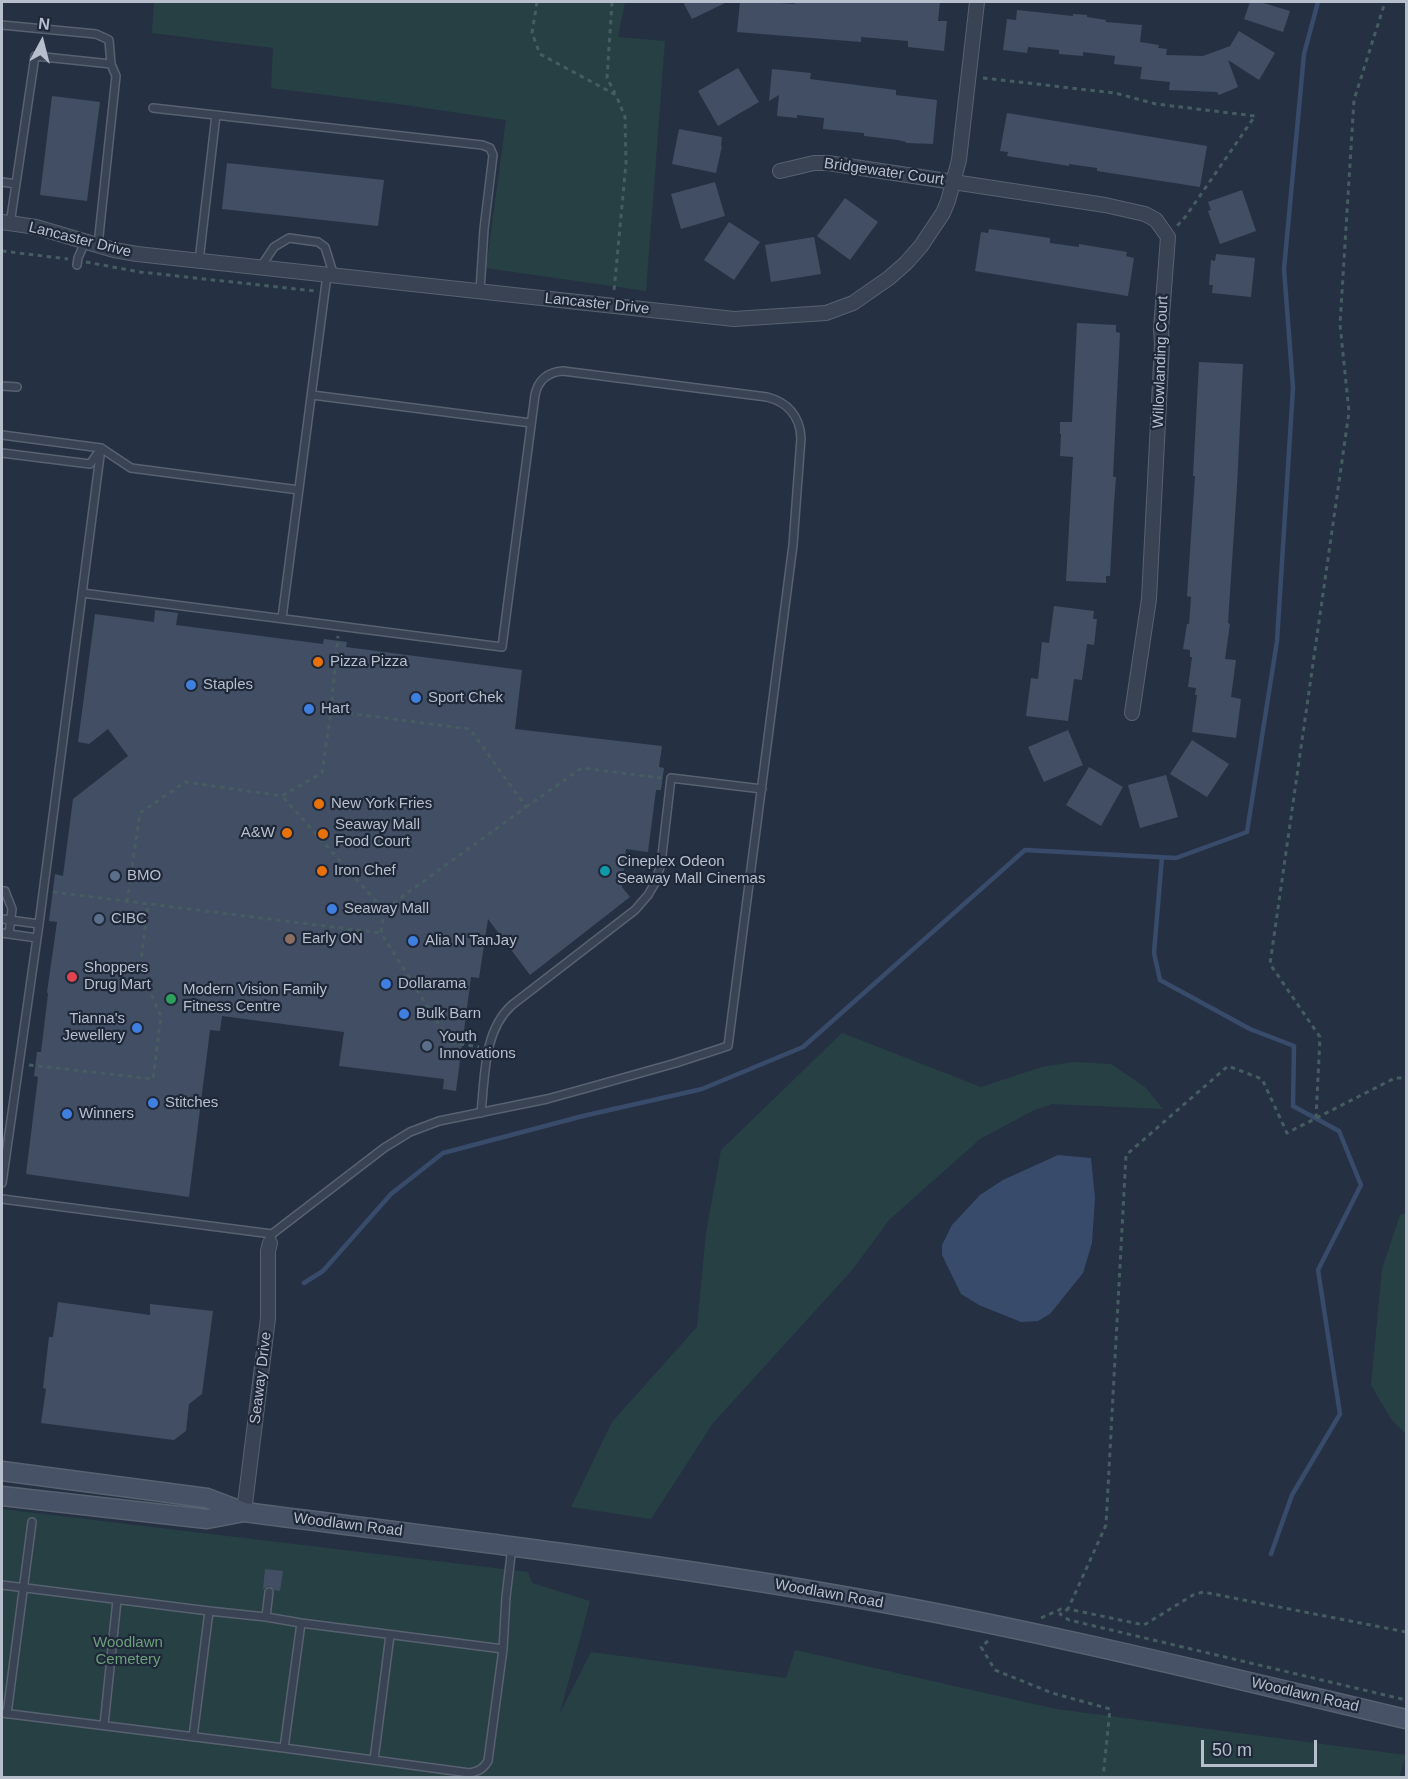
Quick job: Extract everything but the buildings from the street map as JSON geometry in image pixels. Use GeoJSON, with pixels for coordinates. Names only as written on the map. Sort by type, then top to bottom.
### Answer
{"type":"FeatureCollection","features":[{"type":"Feature","properties":{"kind":"main road","name":"Woodlawn Road"},"geometry":{"type":"LineString","coordinates":[[2,1471],[207,1498],[244,1512],[622,1561],[806,1589],[1017,1629],[1407,1719]]}},
{"type":"Feature","properties":{"kind":"main road","name":"Woodlawn Road"},"geometry":{"type":"LineString","coordinates":[[2,1496],[207,1519],[244,1512]]}},
{"type":"Feature","properties":{"kind":"street","name":"Lancaster Drive"},"geometry":{"type":"LineString","coordinates":[[6,223],[36,227],[92,244],[137,254],[330,276],[734,319],[826,313],[853,303],[906,263],[930,235],[948,201],[959,160],[977,2]]}},
{"type":"Feature","properties":{"kind":"street","name":"Bridgewater Court"},"geometry":{"type":"LineString","coordinates":[[780,171],[814,163],[828,163],[953,182]]}},
{"type":"Feature","properties":{"kind":"street"},"geometry":{"type":"LineString","coordinates":[[953,182],[1105,205],[1145,214],[1156,220],[1168,237]]}},
{"type":"Feature","properties":{"kind":"street","name":"Willowlanding Court"},"geometry":{"type":"LineString","coordinates":[[1132,713],[1149,599],[1162,355],[1161,329],[1168,237]]}},
{"type":"Feature","properties":{"kind":"street","name":"Seaway Drive"},"geometry":{"type":"LineString","coordinates":[[244,1512],[267,1329],[271,1239]]}},
{"type":"Feature","properties":{"kind":"lane"},"geometry":{"type":"LineString","coordinates":[[2,25],[96,34],[109,40],[111,64],[116,76],[92,244],[78,258],[76,265]]}},
{"type":"Feature","properties":{"kind":"lane"},"geometry":{"type":"LineString","coordinates":[[6,223],[16,184],[35,56],[111,64]]}},
{"type":"Feature","properties":{"kind":"lane"},"geometry":{"type":"LineString","coordinates":[[153,108],[482,145],[490,148],[493,155],[484,229],[480,291]]}},
{"type":"Feature","properties":{"kind":"lane"},"geometry":{"type":"LineString","coordinates":[[199,261],[216,115]]}},
{"type":"Feature","properties":{"kind":"lane"},"geometry":{"type":"LineString","coordinates":[[2,182],[16,184]]}},
{"type":"Feature","properties":{"kind":"lane"},"geometry":{"type":"LineString","coordinates":[[260,268],[274,247],[289,238],[318,242],[325,247],[330,276],[282,618]]}},
{"type":"Feature","properties":{"kind":"lane"},"geometry":{"type":"LineString","coordinates":[[2,1199],[271,1239],[384,1148],[410,1132],[439,1121],[577,1091],[728,1047],[793,545],[800,427],[786,405],[767,397],[561,371],[548,375],[538,385],[536,391],[502,647],[82,593]]}},
{"type":"Feature","properties":{"kind":"lane"},"geometry":{"type":"LineString","coordinates":[[2,386],[17,387]]}},
{"type":"Feature","properties":{"kind":"lane"},"geometry":{"type":"LineString","coordinates":[[312,394],[531,423]]}},
{"type":"Feature","properties":{"kind":"lane"},"geometry":{"type":"LineString","coordinates":[[2,435],[101,448],[131,468],[299,490]]}},
{"type":"Feature","properties":{"kind":"lane"},"geometry":{"type":"LineString","coordinates":[[2,453],[90,464],[101,448]]}},
{"type":"Feature","properties":{"kind":"lane"},"geometry":{"type":"LineString","coordinates":[[2,1183],[39,924],[101,448]]}},
{"type":"Feature","properties":{"kind":"lane"},"geometry":{"type":"LineString","coordinates":[[481,1113],[489,1049],[498,1020],[508,1008],[635,910],[655,883],[661,864],[671,778],[762,789]]}},
{"type":"Feature","properties":{"kind":"lane"},"geometry":{"type":"LineString","coordinates":[[2,891],[6,891],[12,909],[11,921],[5,934],[37,938]]}},
{"type":"Feature","properties":{"kind":"lane"},"geometry":{"type":"LineString","coordinates":[[2,919],[39,924]]}},
{"type":"Feature","properties":{"kind":"lane"},"geometry":{"type":"LineString","coordinates":[[32,1522],[4,1714],[470,1773],[485,1767],[490,1751],[503,1649],[512,1547]]}},
{"type":"Feature","properties":{"kind":"lane"},"geometry":{"type":"LineString","coordinates":[[2,1585],[503,1649]]}},
{"type":"Feature","properties":{"kind":"lane"},"geometry":{"type":"LineString","coordinates":[[266,1617],[269,1592]]}},
{"type":"Feature","properties":{"kind":"lane"},"geometry":{"type":"LineString","coordinates":[[104,1725],[117,1600]]}},
{"type":"Feature","properties":{"kind":"lane"},"geometry":{"type":"LineString","coordinates":[[193,1737],[209,1611]]}},
{"type":"Feature","properties":{"kind":"lane"},"geometry":{"type":"LineString","coordinates":[[284,1748],[301,1623]]}},
{"type":"Feature","properties":{"kind":"lane"},"geometry":{"type":"LineString","coordinates":[[374,1760],[390,1635]]}},
{"type":"Feature","properties":{"kind":"path"},"geometry":{"type":"LineString","coordinates":[[537,2],[532,33],[540,54],[616,95]]}},
{"type":"Feature","properties":{"kind":"path"},"geometry":{"type":"LineString","coordinates":[[612,2],[608,78],[625,117],[626,163],[612,305]]}},
{"type":"Feature","properties":{"kind":"path"},"geometry":{"type":"LineString","coordinates":[[1316,1118],[1320,1036],[1270,964],[1349,412],[1340,324],[1354,100],[1385,2]]}},
{"type":"Feature","properties":{"kind":"path"},"geometry":{"type":"LineString","coordinates":[[969,77],[1115,93],[1156,104],[1255,116],[1186,216],[1168,237]]}},
{"type":"Feature","properties":{"kind":"path"},"geometry":{"type":"LineString","coordinates":[[127,902],[140,813],[185,782],[282,796],[322,772],[340,626]]}},
{"type":"Feature","properties":{"kind":"path"},"geometry":{"type":"LineString","coordinates":[[331,711],[470,729],[526,807]]}},
{"type":"Feature","properties":{"kind":"path"},"geometry":{"type":"LineString","coordinates":[[489,1049],[450,1042],[381,933],[384,910],[582,768],[671,778]]}},
{"type":"Feature","properties":{"kind":"path"},"geometry":{"type":"LineString","coordinates":[[282,796],[384,910]]}},
{"type":"Feature","properties":{"kind":"path"},"geometry":{"type":"LineString","coordinates":[[43,892],[381,933]]}},
{"type":"Feature","properties":{"kind":"path"},"geometry":{"type":"LineString","coordinates":[[18,1064],[153,1078],[161,1016],[140,969],[148,904]]}},
{"type":"Feature","properties":{"kind":"path"},"geometry":{"type":"LineString","coordinates":[[1407,1078],[1395,1078],[1287,1133],[1262,1079],[1228,1066],[1126,1155],[1106,1525],[1068,1609],[1060,1614],[1069,1620],[1407,1700]]}},
{"type":"Feature","properties":{"kind":"path"},"geometry":{"type":"LineString","coordinates":[[1103,1778],[1110,1709],[1052,1693],[996,1670],[981,1647],[988,1641],[1061,1609],[1144,1625],[1193,1595],[1203,1592],[1407,1632]]}},
{"type":"Feature","properties":{"kind":"green space"},"geometry":{"type":"Polygon","coordinates":[[[154,2],[625,2],[618,37],[665,41],[646,291],[486,268],[506,120],[271,88],[273,48],[152,33],[154,2]]]}},
{"type":"Feature","properties":{"kind":"green space"},"geometry":{"type":"Polygon","coordinates":[[[842,1033],[981,1087],[1042,1067],[1073,1062],[1111,1064],[1145,1087],[1163,1109],[1052,1104],[1032,1111],[980,1139],[889,1220],[853,1269],[713,1423],[651,1519],[571,1507],[612,1422],[697,1327],[706,1233],[721,1150],[842,1033]]]}},
{"type":"Feature","properties":{"kind":"green space"},"geometry":{"type":"Polygon","coordinates":[[[1406,1213],[1406,1434],[1391,1419],[1371,1385],[1382,1269],[1400,1215],[1406,1213]]]}},
{"type":"Feature","properties":{"kind":"green space","name":"Woodlawn Cemetery"},"geometry":{"type":"Polygon","coordinates":[[[2,1509],[528,1572],[532,1583],[590,1601],[560,1713],[591,1652],[786,1678],[795,1650],[1056,1709],[1406,1755],[1399,1778],[2,1778],[2,1509]]]}},
{"type":"Feature","properties":{"kind":"water"},"geometry":{"type":"Polygon","coordinates":[[[1058,1155],[1091,1158],[1095,1198],[1092,1243],[1083,1273],[1050,1314],[1038,1321],[1021,1322],[979,1305],[961,1294],[942,1255],[942,1245],[952,1225],[980,1195],[1003,1180],[1058,1155]]]}},
{"type":"Feature","properties":{"kind":"waterway"},"geometry":{"type":"LineString","coordinates":[[304,1283],[323,1271],[391,1194],[443,1153],[583,1116],[702,1089],[803,1047],[1025,850],[1176,858],[1247,832],[1277,641],[1293,388],[1284,269],[1304,54],[1318,2]]}},
{"type":"Feature","properties":{"kind":"waterway"},"geometry":{"type":"LineString","coordinates":[[1162,857],[1154,953],[1160,980],[1250,1029],[1294,1046],[1293,1106],[1339,1131],[1361,1185],[1318,1270],[1340,1414],[1292,1495],[1271,1554]]}},
{"type":"Feature","properties":{"kind":"place","name":"Pizza Pizza"},"geometry":{"type":"Point","coordinates":[318,662]}},
{"type":"Feature","properties":{"kind":"place","name":"Staples"},"geometry":{"type":"Point","coordinates":[191,685]}},
{"type":"Feature","properties":{"kind":"place","name":"Sport Chek"},"geometry":{"type":"Point","coordinates":[416,698]}},
{"type":"Feature","properties":{"kind":"place","name":"Hart"},"geometry":{"type":"Point","coordinates":[309,709]}},
{"type":"Feature","properties":{"kind":"place","name":"New York Fries"},"geometry":{"type":"Point","coordinates":[319,804]}},
{"type":"Feature","properties":{"kind":"place","name":"A&W"},"geometry":{"type":"Point","coordinates":[287,833]}},
{"type":"Feature","properties":{"kind":"place","name":"Seaway Mall Food Court"},"geometry":{"type":"Point","coordinates":[323,834]}},
{"type":"Feature","properties":{"kind":"place","name":"Iron Chef"},"geometry":{"type":"Point","coordinates":[322,871]}},
{"type":"Feature","properties":{"kind":"place","name":"Cineplex Odeon Seaway Mall Cinemas"},"geometry":{"type":"Point","coordinates":[605,871]}},
{"type":"Feature","properties":{"kind":"place","name":"BMO"},"geometry":{"type":"Point","coordinates":[115,876]}},
{"type":"Feature","properties":{"kind":"place","name":"Seaway Mall"},"geometry":{"type":"Point","coordinates":[332,909]}},
{"type":"Feature","properties":{"kind":"place","name":"CIBC"},"geometry":{"type":"Point","coordinates":[99,919]}},
{"type":"Feature","properties":{"kind":"place","name":"Early ON"},"geometry":{"type":"Point","coordinates":[290,939]}},
{"type":"Feature","properties":{"kind":"place","name":"Alia N TanJay"},"geometry":{"type":"Point","coordinates":[413,941]}},
{"type":"Feature","properties":{"kind":"place","name":"Shoppers Drug Mart"},"geometry":{"type":"Point","coordinates":[72,977]}},
{"type":"Feature","properties":{"kind":"place","name":"Dollarama"},"geometry":{"type":"Point","coordinates":[386,984]}},
{"type":"Feature","properties":{"kind":"place","name":"Modern Vision Family Fitness Centre"},"geometry":{"type":"Point","coordinates":[171,999]}},
{"type":"Feature","properties":{"kind":"place","name":"Bulk Barn"},"geometry":{"type":"Point","coordinates":[404,1014]}},
{"type":"Feature","properties":{"kind":"place","name":"Tianna's Jewellery"},"geometry":{"type":"Point","coordinates":[137,1028]}},
{"type":"Feature","properties":{"kind":"place","name":"Youth Innovations"},"geometry":{"type":"Point","coordinates":[427,1046]}},
{"type":"Feature","properties":{"kind":"place","name":"Stitches"},"geometry":{"type":"Point","coordinates":[153,1103]}},
{"type":"Feature","properties":{"kind":"place","name":"Winners"},"geometry":{"type":"Point","coordinates":[67,1114]}}]}
